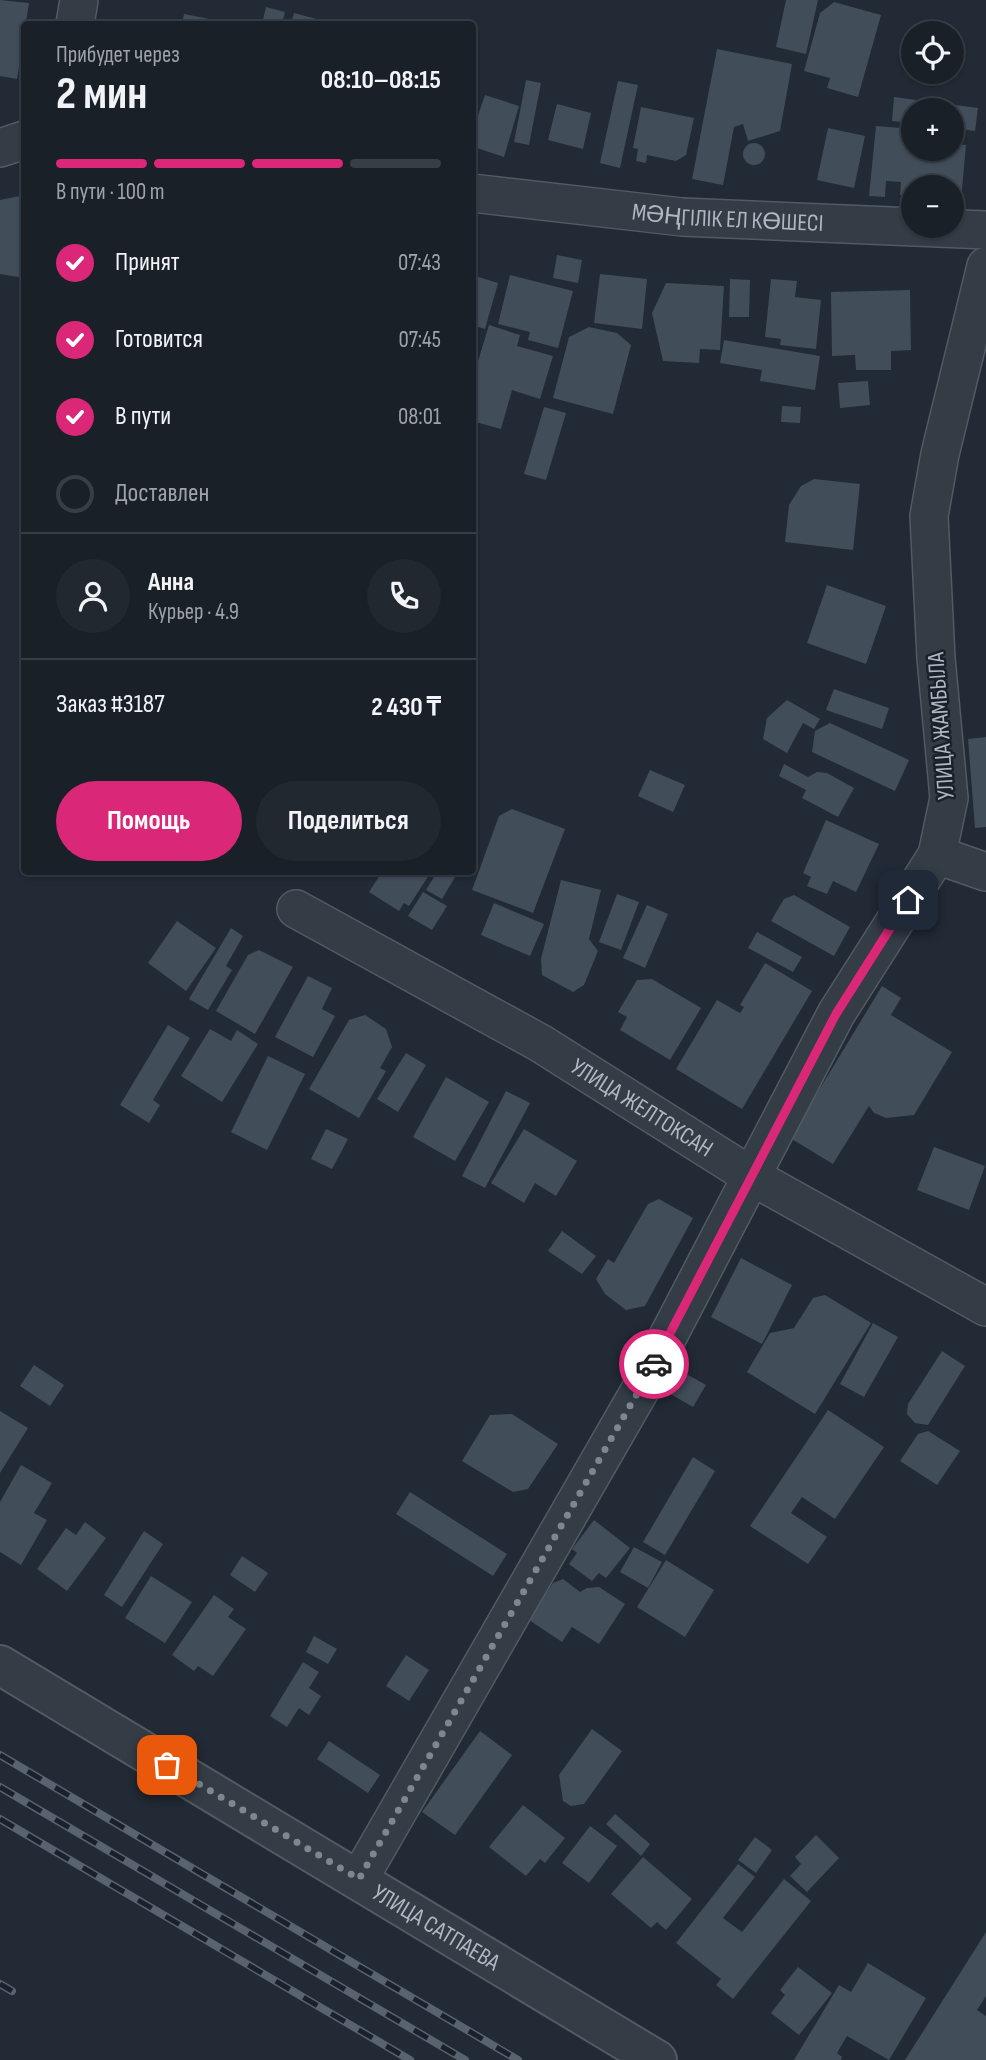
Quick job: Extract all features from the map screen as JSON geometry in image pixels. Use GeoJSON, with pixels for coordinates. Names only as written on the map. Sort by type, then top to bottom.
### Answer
{"type":"FeatureCollection","features":[{"type":"Feature","properties":{"kind":"street"},"geometry":{"type":"LineString","coordinates":[[76,21],[79,0]]}},
{"type":"Feature","properties":{"kind":"street"},"geometry":{"type":"LineString","coordinates":[[0,148],[21,140]]}},
{"type":"Feature","properties":{"kind":"street","name":"МӘҢГІЛІК ЕЛ КӨШЕСІ"},"geometry":{"type":"LineString","coordinates":[[476,193],[682,217],[986,230]]}},
{"type":"Feature","properties":{"kind":"street","name":"УЛИЦА ЖАМБЫЛА"},"geometry":{"type":"LineString","coordinates":[[359,1879],[639,1392],[836,1014],[937,855],[949,798],[936,658],[929,516],[940,454],[986,266]]}},
{"type":"Feature","properties":{"kind":"street"},"geometry":{"type":"LineString","coordinates":[[937,855],[986,872]]}},
{"type":"Feature","properties":{"kind":"street","name":"УЛИЦА ЖЕЛТОКСАН"},"geometry":{"type":"LineString","coordinates":[[296,909],[540,1043],[751,1176],[986,1307]]}},
{"type":"Feature","properties":{"kind":"street","name":"УЛИЦА САТПАЕВА"},"geometry":{"type":"LineString","coordinates":[[0,1665],[657,2060]]}},
{"type":"Feature","properties":{"kind":"building"},"geometry":{"type":"Polygon","coordinates":[[[0,0],[29,3],[26,21],[21,21],[21,54],[17,79],[0,76],[0,0]]]}},
{"type":"Feature","properties":{"kind":"building"},"geometry":{"type":"Polygon","coordinates":[[[786,0],[818,0],[806,54],[776,47],[786,0]]]}},
{"type":"Feature","properties":{"kind":"building"},"geometry":{"type":"Polygon","coordinates":[[[834,2],[881,15],[858,97],[827,88],[830,78],[804,71],[820,13],[834,2]]]}},
{"type":"Feature","properties":{"kind":"building"},"geometry":{"type":"Polygon","coordinates":[[[266,7],[285,12],[283,21],[263,21],[266,7]]]}},
{"type":"Feature","properties":{"kind":"building"},"geometry":{"type":"Polygon","coordinates":[[[294,13],[324,21],[292,21],[294,13]]]}},
{"type":"Feature","properties":{"kind":"building"},"geometry":{"type":"Polygon","coordinates":[[[184,14],[220,21],[183,21],[184,14]]]}},
{"type":"Feature","properties":{"kind":"building"},"geometry":{"type":"Polygon","coordinates":[[[717,49],[792,64],[780,131],[748,141],[743,124],[734,127],[723,185],[692,179],[717,49]]]}},
{"type":"Feature","properties":{"kind":"building"},"geometry":{"type":"Polygon","coordinates":[[[526,80],[541,83],[529,145],[514,142],[526,80]]]}},
{"type":"Feature","properties":{"kind":"building"},"geometry":{"type":"Polygon","coordinates":[[[618,81],[638,85],[620,168],[600,163],[618,81]]]}},
{"type":"Feature","properties":{"kind":"building"},"geometry":{"type":"Polygon","coordinates":[[[485,95],[519,106],[504,157],[476,148],[476,121],[485,95]]]}},
{"type":"Feature","properties":{"kind":"building"},"geometry":{"type":"Polygon","coordinates":[[[894,97],[902,98],[901,122],[892,121],[894,97]]]}},
{"type":"Feature","properties":{"kind":"building"},"geometry":{"type":"Polygon","coordinates":[[[557,104],[591,113],[583,149],[548,140],[557,104]]]}},
{"type":"Feature","properties":{"kind":"building"},"geometry":{"type":"Polygon","coordinates":[[[964,106],[978,108],[975,131],[964,130],[964,106]]]}},
{"type":"Feature","properties":{"kind":"building"},"geometry":{"type":"Polygon","coordinates":[[[641,107],[694,118],[686,155],[676,161],[647,155],[646,163],[636,161],[638,149],[633,148],[641,107]]]}},
{"type":"Feature","properties":{"kind":"building"},"geometry":{"type":"Polygon","coordinates":[[[876,126],[901,128],[901,161],[964,161],[966,145],[963,175],[901,175],[901,182],[886,181],[885,197],[869,196],[876,126]]]}},
{"type":"Feature","properties":{"kind":"building"},"geometry":{"type":"Polygon","coordinates":[[[828,128],[865,136],[854,188],[817,180],[828,128]]]}},
{"type":"Feature","properties":{"kind":"building"},"geometry":{"type":"Polygon","coordinates":[[[754,143],[762,146],[765,154],[762,162],[754,165],[746,162],[743,154],[746,146],[754,143]]]}},
{"type":"Feature","properties":{"kind":"building"},"geometry":{"type":"Polygon","coordinates":[[[21,197],[21,278],[0,274],[0,200],[21,197]]]}},
{"type":"Feature","properties":{"kind":"building"},"geometry":{"type":"Polygon","coordinates":[[[557,255],[582,260],[578,283],[553,278],[557,255]]]}},
{"type":"Feature","properties":{"kind":"building"},"geometry":{"type":"Polygon","coordinates":[[[600,274],[647,279],[642,329],[594,323],[600,274]]]}},
{"type":"Feature","properties":{"kind":"building"},"geometry":{"type":"Polygon","coordinates":[[[510,275],[573,291],[558,348],[528,340],[530,332],[498,324],[510,275]]]}},
{"type":"Feature","properties":{"kind":"building"},"geometry":{"type":"Polygon","coordinates":[[[476,276],[498,283],[485,329],[476,326],[476,276]]]}},
{"type":"Feature","properties":{"kind":"building"},"geometry":{"type":"Polygon","coordinates":[[[730,279],[750,280],[749,317],[729,317],[730,279]]]}},
{"type":"Feature","properties":{"kind":"building"},"geometry":{"type":"Polygon","coordinates":[[[771,279],[797,281],[795,297],[821,300],[816,349],[780,345],[781,339],[765,337],[771,279]]]}},
{"type":"Feature","properties":{"kind":"building"},"geometry":{"type":"Polygon","coordinates":[[[666,283],[724,286],[720,350],[700,349],[699,363],[663,361],[652,313],[666,283]]]}},
{"type":"Feature","properties":{"kind":"building"},"geometry":{"type":"Polygon","coordinates":[[[910,290],[911,350],[891,351],[891,370],[856,370],[855,355],[832,356],[831,292],[910,290]]]}},
{"type":"Feature","properties":{"kind":"building"},"geometry":{"type":"Polygon","coordinates":[[[489,325],[520,335],[517,346],[553,356],[540,399],[512,390],[501,429],[476,422],[476,368],[489,325]]]}},
{"type":"Feature","properties":{"kind":"building"},"geometry":{"type":"Polygon","coordinates":[[[589,327],[617,333],[631,345],[613,414],[553,398],[569,337],[589,327]]]}},
{"type":"Feature","properties":{"kind":"building"},"geometry":{"type":"Polygon","coordinates":[[[724,340],[820,356],[815,390],[760,381],[762,370],[720,363],[724,340]]]}},
{"type":"Feature","properties":{"kind":"building"},"geometry":{"type":"Polygon","coordinates":[[[868,381],[870,405],[840,408],[838,383],[868,381]]]}},
{"type":"Feature","properties":{"kind":"building"},"geometry":{"type":"Polygon","coordinates":[[[782,406],[801,407],[800,423],[781,422],[782,406]]]}},
{"type":"Feature","properties":{"kind":"building"},"geometry":{"type":"Polygon","coordinates":[[[544,407],[566,413],[546,480],[524,474],[544,407]]]}},
{"type":"Feature","properties":{"kind":"building"},"geometry":{"type":"Polygon","coordinates":[[[814,479],[860,484],[853,550],[785,542],[789,505],[801,486],[814,479]]]}},
{"type":"Feature","properties":{"kind":"building"},"geometry":{"type":"Polygon","coordinates":[[[827,585],[886,606],[866,664],[807,643],[827,585]]]}},
{"type":"Feature","properties":{"kind":"building"},"geometry":{"type":"Polygon","coordinates":[[[834,689],[889,708],[882,729],[826,710],[834,689]]]}},
{"type":"Feature","properties":{"kind":"building"},"geometry":{"type":"Polygon","coordinates":[[[787,700],[820,719],[814,729],[803,723],[787,753],[763,739],[767,718],[787,700]]]}},
{"type":"Feature","properties":{"kind":"building"},"geometry":{"type":"Polygon","coordinates":[[[830,723],[909,760],[895,791],[812,752],[815,731],[830,723]]]}},
{"type":"Feature","properties":{"kind":"building"},"geometry":{"type":"Polygon","coordinates":[[[986,737],[986,827],[975,828],[968,739],[986,737]]]}},
{"type":"Feature","properties":{"kind":"building"},"geometry":{"type":"Polygon","coordinates":[[[784,764],[808,777],[817,772],[827,773],[854,788],[838,817],[802,798],[806,790],[779,776],[784,764]]]}},
{"type":"Feature","properties":{"kind":"building"},"geometry":{"type":"Polygon","coordinates":[[[650,770],[685,785],[673,812],[638,796],[650,770]]]}},
{"type":"Feature","properties":{"kind":"building"},"geometry":{"type":"Polygon","coordinates":[[[512,809],[565,829],[533,913],[472,890],[499,816],[512,809]]]}},
{"type":"Feature","properties":{"kind":"building"},"geometry":{"type":"Polygon","coordinates":[[[826,820],[879,844],[856,892],[833,881],[827,894],[807,886],[811,877],[803,873],[826,820]]]}},
{"type":"Feature","properties":{"kind":"building"},"geometry":{"type":"Polygon","coordinates":[[[380,875],[429,875],[409,906],[404,903],[399,911],[369,892],[380,875]]]}},
{"type":"Feature","properties":{"kind":"building"},"geometry":{"type":"Polygon","coordinates":[[[435,875],[456,875],[442,899],[426,890],[435,875]]]}},
{"type":"Feature","properties":{"kind":"building"},"geometry":{"type":"Polygon","coordinates":[[[561,880],[601,890],[589,939],[598,951],[584,985],[573,992],[542,975],[541,959],[561,880]]]}},
{"type":"Feature","properties":{"kind":"building"},"geometry":{"type":"Polygon","coordinates":[[[423,892],[447,906],[432,930],[408,916],[423,892]]]}},
{"type":"Feature","properties":{"kind":"building"},"geometry":{"type":"Polygon","coordinates":[[[617,894],[639,902],[621,950],[599,942],[617,894]]]}},
{"type":"Feature","properties":{"kind":"building"},"geometry":{"type":"Polygon","coordinates":[[[794,895],[850,927],[834,956],[771,921],[784,899],[794,895]]]}},
{"type":"Feature","properties":{"kind":"building"},"geometry":{"type":"Polygon","coordinates":[[[494,903],[544,924],[530,956],[481,935],[494,903]]]}},
{"type":"Feature","properties":{"kind":"building"},"geometry":{"type":"Polygon","coordinates":[[[647,905],[668,914],[645,968],[623,958],[647,905]]]}},
{"type":"Feature","properties":{"kind":"building"},"geometry":{"type":"Polygon","coordinates":[[[177,921],[216,948],[186,991],[148,963],[177,921]]]}},
{"type":"Feature","properties":{"kind":"building"},"geometry":{"type":"Polygon","coordinates":[[[231,928],[243,936],[226,966],[232,970],[208,1010],[189,999],[231,928]]]}},
{"type":"Feature","properties":{"kind":"building"},"geometry":{"type":"Polygon","coordinates":[[[757,932],[802,957],[793,972],[748,948],[757,932]]]}},
{"type":"Feature","properties":{"kind":"building"},"geometry":{"type":"Polygon","coordinates":[[[259,950],[293,967],[255,1034],[216,1011],[248,955],[259,950]]]}},
{"type":"Feature","properties":{"kind":"building"},"geometry":{"type":"Polygon","coordinates":[[[765,963],[812,991],[742,1109],[676,1069],[717,1000],[740,1013],[744,1007],[740,1005],[765,963]]]}},
{"type":"Feature","properties":{"kind":"building"},"geometry":{"type":"Polygon","coordinates":[[[308,976],[332,988],[322,1009],[335,1016],[313,1057],[275,1037],[308,976]]]}},
{"type":"Feature","properties":{"kind":"building"},"geometry":{"type":"Polygon","coordinates":[[[652,979],[701,1008],[670,1060],[620,1030],[627,1017],[618,1012],[637,980],[652,979]]]}},
{"type":"Feature","properties":{"kind":"building"},"geometry":{"type":"Polygon","coordinates":[[[882,986],[901,998],[891,1015],[952,1052],[914,1115],[886,1118],[874,1113],[869,1106],[833,1164],[790,1138],[882,986]]]}},
{"type":"Feature","properties":{"kind":"building"},"geometry":{"type":"Polygon","coordinates":[[[365,1015],[386,1029],[392,1047],[380,1068],[386,1071],[359,1118],[309,1089],[349,1020],[365,1015]]]}},
{"type":"Feature","properties":{"kind":"building"},"geometry":{"type":"Polygon","coordinates":[[[168,1025],[190,1038],[153,1100],[160,1105],[149,1123],[120,1105],[168,1025]]]}},
{"type":"Feature","properties":{"kind":"building"},"geometry":{"type":"Polygon","coordinates":[[[210,1029],[231,1041],[237,1030],[258,1044],[222,1102],[181,1076],[210,1029]]]}},
{"type":"Feature","properties":{"kind":"building"},"geometry":{"type":"Polygon","coordinates":[[[406,1053],[426,1065],[398,1112],[377,1099],[406,1053]]]}},
{"type":"Feature","properties":{"kind":"building"},"geometry":{"type":"Polygon","coordinates":[[[268,1056],[305,1074],[267,1150],[231,1132],[268,1056]]]}},
{"type":"Feature","properties":{"kind":"building"},"geometry":{"type":"Polygon","coordinates":[[[446,1077],[489,1102],[455,1161],[413,1137],[446,1077]]]}},
{"type":"Feature","properties":{"kind":"building"},"geometry":{"type":"Polygon","coordinates":[[[506,1091],[530,1103],[485,1188],[462,1176],[506,1091]]]}},
{"type":"Feature","properties":{"kind":"building"},"geometry":{"type":"Polygon","coordinates":[[[326,1129],[348,1139],[332,1169],[311,1159],[326,1129]]]}},
{"type":"Feature","properties":{"kind":"building"},"geometry":{"type":"Polygon","coordinates":[[[524,1129],[577,1161],[556,1196],[535,1183],[524,1203],[491,1183],[524,1129]]]}},
{"type":"Feature","properties":{"kind":"building"},"geometry":{"type":"Polygon","coordinates":[[[934,1147],[985,1166],[969,1210],[917,1190],[934,1147]]]}},
{"type":"Feature","properties":{"kind":"building"},"geometry":{"type":"Polygon","coordinates":[[[659,1199],[693,1218],[645,1306],[626,1310],[605,1294],[596,1279],[608,1259],[614,1263],[648,1204],[659,1199]]]}},
{"type":"Feature","properties":{"kind":"building"},"geometry":{"type":"Polygon","coordinates":[[[562,1231],[596,1256],[582,1274],[548,1251],[562,1231]]]}},
{"type":"Feature","properties":{"kind":"building"},"geometry":{"type":"Polygon","coordinates":[[[741,1258],[792,1285],[762,1344],[711,1317],[741,1258]]]}},
{"type":"Feature","properties":{"kind":"building"},"geometry":{"type":"Polygon","coordinates":[[[825,1295],[871,1323],[815,1414],[747,1372],[770,1333],[794,1328],[813,1298],[825,1295]]]}},
{"type":"Feature","properties":{"kind":"building"},"geometry":{"type":"Polygon","coordinates":[[[873,1323],[898,1337],[864,1397],[840,1384],[873,1323]]]}},
{"type":"Feature","properties":{"kind":"building"},"geometry":{"type":"Polygon","coordinates":[[[942,1351],[965,1366],[928,1425],[915,1423],[907,1414],[908,1404],[942,1351]]]}},
{"type":"Feature","properties":{"kind":"building"},"geometry":{"type":"Polygon","coordinates":[[[34,1365],[64,1385],[50,1406],[20,1386],[34,1365]]]}},
{"type":"Feature","properties":{"kind":"building"},"geometry":{"type":"Polygon","coordinates":[[[672,1366],[706,1385],[693,1407],[660,1388],[672,1366]]]}},
{"type":"Feature","properties":{"kind":"building"},"geometry":{"type":"Polygon","coordinates":[[[828,1410],[884,1447],[835,1519],[802,1497],[791,1513],[827,1537],[808,1564],[750,1526],[828,1410]]]}},
{"type":"Feature","properties":{"kind":"building"},"geometry":{"type":"Polygon","coordinates":[[[0,1411],[28,1428],[0,1473],[0,1411]]]}},
{"type":"Feature","properties":{"kind":"building"},"geometry":{"type":"Polygon","coordinates":[[[512,1414],[558,1444],[528,1489],[513,1492],[462,1461],[490,1415],[512,1414]]]}},
{"type":"Feature","properties":{"kind":"building"},"geometry":{"type":"Polygon","coordinates":[[[928,1431],[960,1451],[937,1485],[900,1461],[918,1434],[928,1431]]]}},
{"type":"Feature","properties":{"kind":"building"},"geometry":{"type":"Polygon","coordinates":[[[693,1457],[715,1471],[665,1555],[643,1542],[693,1457]]]}},
{"type":"Feature","properties":{"kind":"building"},"geometry":{"type":"Polygon","coordinates":[[[21,1465],[52,1483],[34,1513],[47,1520],[21,1565],[0,1552],[0,1502],[21,1465]]]}},
{"type":"Feature","properties":{"kind":"building"},"geometry":{"type":"Polygon","coordinates":[[[410,1492],[507,1554],[493,1576],[396,1514],[410,1492]]]}},
{"type":"Feature","properties":{"kind":"building"},"geometry":{"type":"Polygon","coordinates":[[[594,1520],[630,1548],[606,1578],[599,1573],[592,1581],[569,1564],[577,1553],[572,1549],[594,1520]]]}},
{"type":"Feature","properties":{"kind":"building"},"geometry":{"type":"Polygon","coordinates":[[[85,1522],[106,1538],[67,1591],[37,1569],[66,1528],[76,1535],[85,1522]]]}},
{"type":"Feature","properties":{"kind":"building"},"geometry":{"type":"Polygon","coordinates":[[[144,1531],[163,1544],[122,1607],[104,1595],[144,1531]]]}},
{"type":"Feature","properties":{"kind":"building"},"geometry":{"type":"Polygon","coordinates":[[[634,1547],[662,1562],[648,1588],[620,1572],[634,1547]]]}},
{"type":"Feature","properties":{"kind":"building"},"geometry":{"type":"Polygon","coordinates":[[[242,1556],[268,1573],[255,1592],[230,1575],[242,1556]]]}},
{"type":"Feature","properties":{"kind":"building"},"geometry":{"type":"Polygon","coordinates":[[[666,1560],[714,1590],[685,1637],[637,1607],[666,1560]]]}},
{"type":"Feature","properties":{"kind":"building"},"geometry":{"type":"Polygon","coordinates":[[[151,1576],[192,1602],[165,1643],[125,1618],[151,1576]]]}},
{"type":"Feature","properties":{"kind":"building"},"geometry":{"type":"Polygon","coordinates":[[[563,1579],[580,1592],[599,1587],[625,1604],[599,1644],[572,1627],[562,1642],[529,1620],[553,1583],[563,1579]]]}},
{"type":"Feature","properties":{"kind":"building"},"geometry":{"type":"Polygon","coordinates":[[[214,1595],[234,1609],[228,1617],[246,1629],[213,1676],[198,1666],[194,1671],[172,1655],[214,1595]]]}},
{"type":"Feature","properties":{"kind":"building"},"geometry":{"type":"Polygon","coordinates":[[[314,1636],[337,1649],[328,1664],[306,1652],[314,1636]]]}},
{"type":"Feature","properties":{"kind":"building"},"geometry":{"type":"Polygon","coordinates":[[[406,1655],[429,1670],[409,1701],[386,1686],[406,1655]]]}},
{"type":"Feature","properties":{"kind":"building"},"geometry":{"type":"Polygon","coordinates":[[[303,1662],[319,1672],[309,1688],[321,1696],[309,1715],[299,1708],[287,1727],[270,1716],[303,1662]]]}},
{"type":"Feature","properties":{"kind":"building"},"geometry":{"type":"Polygon","coordinates":[[[592,1729],[622,1751],[584,1804],[571,1806],[563,1801],[559,1775],[592,1729]]]}},
{"type":"Feature","properties":{"kind":"building"},"geometry":{"type":"Polygon","coordinates":[[[480,1731],[512,1755],[455,1835],[422,1812],[480,1731]]]}},
{"type":"Feature","properties":{"kind":"building"},"geometry":{"type":"Polygon","coordinates":[[[329,1741],[380,1775],[368,1793],[317,1759],[329,1741]]]}},
{"type":"Feature","properties":{"kind":"building"},"geometry":{"type":"Polygon","coordinates":[[[523,1805],[565,1838],[545,1863],[540,1859],[526,1876],[489,1847],[523,1805]]]}},
{"type":"Feature","properties":{"kind":"building"},"geometry":{"type":"Polygon","coordinates":[[[615,1814],[650,1844],[641,1856],[606,1824],[615,1814]]]}},
{"type":"Feature","properties":{"kind":"building"},"geometry":{"type":"Polygon","coordinates":[[[590,1826],[617,1846],[589,1883],[562,1863],[590,1826]]]}},
{"type":"Feature","properties":{"kind":"building"},"geometry":{"type":"Polygon","coordinates":[[[816,1835],[839,1858],[807,1892],[790,1876],[801,1864],[795,1857],[816,1835]]]}},
{"type":"Feature","properties":{"kind":"building"},"geometry":{"type":"Polygon","coordinates":[[[755,1837],[772,1850],[756,1873],[738,1860],[755,1837]]]}},
{"type":"Feature","properties":{"kind":"building"},"geometry":{"type":"Polygon","coordinates":[[[643,1857],[692,1899],[666,1930],[657,1922],[651,1928],[611,1894],[643,1857]]]}},
{"type":"Feature","properties":{"kind":"building"},"geometry":{"type":"Polygon","coordinates":[[[738,1864],[755,1877],[723,1918],[742,1932],[784,1879],[811,1901],[733,1999],[716,1985],[721,1979],[676,1943],[738,1864]]]}},
{"type":"Feature","properties":{"kind":"building"},"geometry":{"type":"Polygon","coordinates":[[[986,1932],[986,1996],[977,2010],[986,2016],[986,2060],[905,2060],[986,1932]]]}},
{"type":"Feature","properties":{"kind":"building"},"geometry":{"type":"Polygon","coordinates":[[[868,1963],[926,1998],[889,2060],[847,2036],[837,2053],[842,2057],[841,2060],[794,2060],[839,1985],[851,1992],[868,1963]]]}},
{"type":"Feature","properties":{"kind":"building"},"geometry":{"type":"Polygon","coordinates":[[[798,1967],[832,1993],[799,2035],[771,2013],[785,1995],[780,1990],[798,1967]]]}},
{"type":"Feature","properties":{"kind":"railway"},"geometry":{"type":"LineString","coordinates":[[0,1755],[518,2060]]}},
{"type":"Feature","properties":{"kind":"railway"},"geometry":{"type":"LineString","coordinates":[[0,1787],[465,2060]]}},
{"type":"Feature","properties":{"kind":"railway"},"geometry":{"type":"LineString","coordinates":[[0,1819],[410,2060]]}},
{"type":"Feature","properties":{"kind":"railway"},"geometry":{"type":"LineString","coordinates":[[0,1984],[12,1991]]}},
{"type":"Feature","properties":{"kind":"way so far"},"geometry":{"type":"LineString","coordinates":[[167,1765],[359,1879],[654,1364]]}},
{"type":"Feature","properties":{"kind":"route"},"geometry":{"type":"LineString","coordinates":[[654,1364],[836,1014],[908,900]]}}]}
